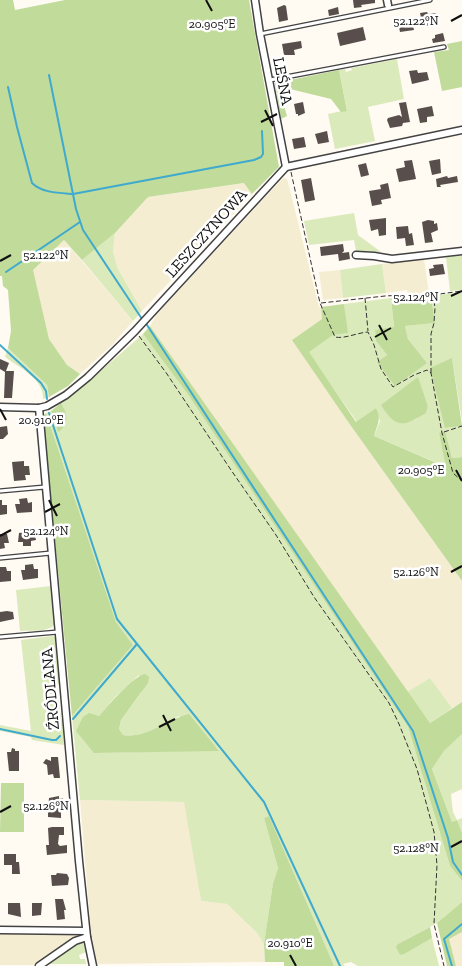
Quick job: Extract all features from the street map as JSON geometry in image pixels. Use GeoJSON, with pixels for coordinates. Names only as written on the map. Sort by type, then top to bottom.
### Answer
{"type":"FeatureCollection","features":[{"type":"Feature","properties":{"kind":"street","name":"LEŚNA"},"geometry":{"type":"LineString","coordinates":[[255,0],[269,80],[288,166]]}},
{"type":"Feature","properties":{"kind":"street"},"geometry":{"type":"LineString","coordinates":[[288,166],[462,130]]}},
{"type":"Feature","properties":{"kind":"street","name":"LESZCZYNOWA"},"geometry":{"type":"LineString","coordinates":[[0,407],[39,408],[47,406],[66,395],[88,377],[137,330],[288,166]]}},
{"type":"Feature","properties":{"kind":"street"},"geometry":{"type":"LineString","coordinates":[[356,255],[392,259],[462,251]]}},
{"type":"Feature","properties":{"kind":"street","name":"ŹRÓDLANA"},"geometry":{"type":"LineString","coordinates":[[39,408],[87,934],[93,966]]}},
{"type":"Feature","properties":{"kind":"street"},"geometry":{"type":"LineString","coordinates":[[0,930],[87,934]]}},
{"type":"Feature","properties":{"kind":"street"},"geometry":{"type":"LineString","coordinates":[[38,966],[87,934]]}},
{"type":"Feature","properties":{"kind":"lane"},"geometry":{"type":"LineString","coordinates":[[260,34],[430,0]]}},
{"type":"Feature","properties":{"kind":"lane"},"geometry":{"type":"LineString","coordinates":[[269,80],[444,47]]}},
{"type":"Feature","properties":{"kind":"lane"},"geometry":{"type":"LineString","coordinates":[[0,491],[46,487]]}},
{"type":"Feature","properties":{"kind":"lane"},"geometry":{"type":"LineString","coordinates":[[0,558],[52,553]]}},
{"type":"Feature","properties":{"kind":"lane"},"geometry":{"type":"LineString","coordinates":[[0,637],[59,632]]}},
{"type":"Feature","properties":{"kind":"path"},"geometry":{"type":"LineString","coordinates":[[288,166],[320,304],[334,337],[341,338],[356,332],[368,332]]}},
{"type":"Feature","properties":{"kind":"path"},"geometry":{"type":"LineString","coordinates":[[320,304],[385,296],[404,295],[417,297],[462,290]]}},
{"type":"Feature","properties":{"kind":"path"},"geometry":{"type":"LineString","coordinates":[[432,295],[435,308],[431,334],[431,373],[442,432],[453,473],[462,481]]}},
{"type":"Feature","properties":{"kind":"path"},"geometry":{"type":"LineString","coordinates":[[365,298],[368,332],[381,370],[393,387],[427,370],[431,373]]}},
{"type":"Feature","properties":{"kind":"path"},"geometry":{"type":"LineString","coordinates":[[137,330],[271,528],[314,598],[389,703],[417,769],[434,832],[437,865],[434,924],[444,966]]}},
{"type":"Feature","properties":{"kind":"path"},"geometry":{"type":"LineString","coordinates":[[442,432],[462,426]]}},
{"type":"Feature","properties":{"kind":"shaded area"},"geometry":{"type":"Polygon","coordinates":[[[283,178],[287,179],[288,182],[319,307],[321,307],[322,319],[293,339],[351,426],[462,581],[462,702],[452,708],[430,678],[407,692],[150,326],[157,314],[283,178]]]}},
{"type":"Feature","properties":{"kind":"shaded area"},"geometry":{"type":"Polygon","coordinates":[[[245,183],[252,194],[142,311],[118,269],[113,252],[115,233],[148,197],[245,183]]]}},
{"type":"Feature","properties":{"kind":"shaded area"},"geometry":{"type":"Polygon","coordinates":[[[64,240],[133,321],[112,345],[80,374],[67,365],[49,339],[32,270],[64,240]]]}},
{"type":"Feature","properties":{"kind":"shaded area"},"geometry":{"type":"Polygon","coordinates":[[[424,259],[429,294],[411,295],[408,294],[407,290],[386,293],[382,264],[424,259]]]}},
{"type":"Feature","properties":{"kind":"shaded area"},"geometry":{"type":"Polygon","coordinates":[[[340,270],[343,298],[323,300],[319,272],[340,270]]]}},
{"type":"Feature","properties":{"kind":"shaded area"},"geometry":{"type":"Polygon","coordinates":[[[80,800],[185,802],[201,901],[227,904],[257,933],[264,944],[265,962],[97,964],[91,932],[80,800]]]}},
{"type":"Feature","properties":{"kind":"shaded area"},"geometry":{"type":"Polygon","coordinates":[[[462,932],[462,966],[456,966],[449,939],[462,932]]]}},
{"type":"Feature","properties":{"kind":"shaded area"},"geometry":{"type":"Polygon","coordinates":[[[0,933],[77,934],[77,937],[37,965],[0,965],[0,933]]]}},
{"type":"Feature","properties":{"kind":"green space"},"geometry":{"type":"Polygon","coordinates":[[[0,0],[13,0],[15,10],[65,0],[249,0],[279,167],[252,194],[244,183],[148,197],[115,233],[82,260],[64,240],[33,270],[49,339],[67,365],[80,374],[68,386],[49,397],[47,385],[8,348],[11,331],[8,290],[3,286],[2,276],[0,276],[0,0]]]}},
{"type":"Feature","properties":{"kind":"green space"},"geometry":{"type":"Polygon","coordinates":[[[462,41],[462,87],[442,91],[434,52],[449,50],[447,44],[462,41]]]}},
{"type":"Feature","properties":{"kind":"green space"},"geometry":{"type":"Polygon","coordinates":[[[397,59],[404,99],[368,107],[375,141],[335,149],[328,114],[347,110],[339,70],[345,69],[346,72],[352,70],[351,68],[397,59]]]}},
{"type":"Feature","properties":{"kind":"green space"},"geometry":{"type":"Polygon","coordinates":[[[339,70],[347,111],[341,112],[331,99],[290,89],[282,99],[287,116],[281,119],[275,83],[339,70]]]}},
{"type":"Feature","properties":{"kind":"green space"},"geometry":{"type":"Polygon","coordinates":[[[354,213],[358,235],[381,252],[356,251],[354,240],[309,245],[304,221],[354,213]]]}},
{"type":"Feature","properties":{"kind":"green space"},"geometry":{"type":"Polygon","coordinates":[[[115,233],[113,252],[118,269],[142,311],[133,321],[82,260],[115,233]]]}},
{"type":"Feature","properties":{"kind":"green space"},"geometry":{"type":"Polygon","coordinates":[[[462,255],[462,290],[450,291],[446,257],[462,255]]]}},
{"type":"Feature","properties":{"kind":"green space"},"geometry":{"type":"Polygon","coordinates":[[[382,264],[386,293],[343,298],[340,270],[382,264]]]}},
{"type":"Feature","properties":{"kind":"green space"},"geometry":{"type":"Polygon","coordinates":[[[462,292],[462,421],[452,358],[445,428],[462,426],[462,457],[452,458],[445,431],[439,433],[447,467],[374,436],[380,421],[376,408],[357,422],[308,352],[333,335],[347,333],[344,304],[391,298],[394,328],[375,330],[376,341],[387,355],[377,362],[427,363],[408,339],[405,326],[435,323],[431,296],[462,292]],[[418,378],[404,423],[416,419],[426,412],[428,406],[418,378]]]}},
{"type":"Feature","properties":{"kind":"green space"},"geometry":{"type":"Polygon","coordinates":[[[405,296],[417,298],[431,296],[435,323],[405,326],[408,339],[427,363],[395,386],[377,362],[387,355],[376,341],[375,330],[394,327],[391,298],[405,296]]]}},
{"type":"Feature","properties":{"kind":"green space"},"geometry":{"type":"Polygon","coordinates":[[[344,304],[348,333],[333,335],[309,352],[356,422],[376,408],[379,419],[374,436],[446,467],[439,433],[445,431],[452,458],[462,457],[462,581],[292,340],[322,319],[321,307],[344,304]]]}},
{"type":"Feature","properties":{"kind":"green space"},"geometry":{"type":"Polygon","coordinates":[[[150,326],[430,723],[462,702],[462,734],[444,751],[432,769],[452,822],[457,820],[462,833],[462,881],[450,866],[408,727],[189,396],[143,334],[150,326]]]}},
{"type":"Feature","properties":{"kind":"green space"},"geometry":{"type":"Polygon","coordinates":[[[143,334],[189,396],[408,727],[450,866],[462,881],[462,902],[437,923],[398,944],[400,955],[432,938],[439,966],[358,966],[351,962],[343,964],[345,966],[334,966],[269,816],[264,818],[278,868],[273,883],[264,944],[257,933],[227,904],[201,901],[184,802],[80,800],[72,716],[133,645],[116,622],[46,413],[51,411],[58,432],[64,408],[61,403],[80,389],[143,334]],[[139,675],[116,696],[99,716],[94,715],[94,753],[219,750],[179,716],[145,733],[123,735],[119,729],[121,720],[141,693],[139,675]]]}},
{"type":"Feature","properties":{"kind":"green space"},"geometry":{"type":"Polygon","coordinates":[[[8,348],[47,385],[49,397],[43,399],[40,386],[35,380],[5,357],[8,348]]]}},
{"type":"Feature","properties":{"kind":"green space"},"geometry":{"type":"Polygon","coordinates":[[[452,358],[462,426],[445,428],[430,368],[452,358]]]}},
{"type":"Feature","properties":{"kind":"green space"},"geometry":{"type":"Polygon","coordinates":[[[418,377],[428,406],[426,413],[406,423],[396,422],[386,413],[381,405],[418,377]]]}},
{"type":"Feature","properties":{"kind":"green space"},"geometry":{"type":"Polygon","coordinates":[[[61,403],[65,411],[66,423],[58,432],[51,411],[61,403]]]}},
{"type":"Feature","properties":{"kind":"green space"},"geometry":{"type":"Polygon","coordinates":[[[46,413],[116,622],[133,645],[72,716],[43,416],[46,413]]]}},
{"type":"Feature","properties":{"kind":"green space"},"geometry":{"type":"Polygon","coordinates":[[[51,586],[55,624],[44,630],[20,631],[16,590],[51,586]]]}},
{"type":"Feature","properties":{"kind":"green space"},"geometry":{"type":"Polygon","coordinates":[[[55,637],[61,683],[57,685],[61,719],[63,720],[64,745],[32,740],[31,737],[0,731],[0,725],[31,731],[21,640],[55,637]]]}},
{"type":"Feature","properties":{"kind":"green space"},"geometry":{"type":"Polygon","coordinates":[[[145,674],[149,677],[148,683],[121,720],[119,729],[123,735],[140,734],[189,714],[219,751],[94,753],[76,731],[83,717],[89,713],[99,716],[134,680],[145,674]]]}},
{"type":"Feature","properties":{"kind":"green space"},"geometry":{"type":"Polygon","coordinates":[[[430,678],[452,708],[430,723],[407,692],[430,678]]]}},
{"type":"Feature","properties":{"kind":"green space"},"geometry":{"type":"Polygon","coordinates":[[[462,734],[462,789],[451,794],[453,812],[457,820],[452,822],[432,769],[444,751],[462,734]]]}},
{"type":"Feature","properties":{"kind":"green space"},"geometry":{"type":"Polygon","coordinates":[[[1,783],[24,783],[24,832],[0,832],[1,783]]]}},
{"type":"Feature","properties":{"kind":"green space"},"geometry":{"type":"Polygon","coordinates":[[[269,816],[334,966],[284,966],[284,962],[265,962],[264,944],[273,883],[278,868],[264,818],[269,816]]]}},
{"type":"Feature","properties":{"kind":"green space"},"geometry":{"type":"Polygon","coordinates":[[[462,818],[462,833],[457,820],[462,818]]]}},
{"type":"Feature","properties":{"kind":"green space"},"geometry":{"type":"Polygon","coordinates":[[[462,902],[462,932],[449,939],[456,966],[447,966],[437,923],[462,902]]]}},
{"type":"Feature","properties":{"kind":"green space"},"geometry":{"type":"Polygon","coordinates":[[[430,927],[432,938],[400,955],[396,947],[398,944],[430,927]]]}},
{"type":"Feature","properties":{"kind":"green space"},"geometry":{"type":"Polygon","coordinates":[[[77,943],[83,943],[86,952],[79,955],[80,959],[85,959],[86,964],[48,964],[77,943]]]}},
{"type":"Feature","properties":{"kind":"building"},"geometry":{"type":"Polygon","coordinates":[[[353,0],[375,0],[375,3],[354,8],[353,0]]]}},
{"type":"Feature","properties":{"kind":"building"},"geometry":{"type":"Polygon","coordinates":[[[286,6],[288,20],[279,22],[277,8],[286,6]]]}},
{"type":"Feature","properties":{"kind":"building"},"geometry":{"type":"Polygon","coordinates":[[[338,7],[339,14],[329,16],[328,10],[338,7]]]}},
{"type":"Feature","properties":{"kind":"building"},"geometry":{"type":"Polygon","coordinates":[[[427,12],[428,14],[436,13],[438,22],[434,23],[434,25],[423,26],[420,13],[427,12]]]}},
{"type":"Feature","properties":{"kind":"building"},"geometry":{"type":"Polygon","coordinates":[[[411,17],[414,30],[400,32],[398,22],[411,17]]]}},
{"type":"Feature","properties":{"kind":"building"},"geometry":{"type":"Polygon","coordinates":[[[363,27],[366,40],[340,46],[337,33],[363,27]]]}},
{"type":"Feature","properties":{"kind":"building"},"geometry":{"type":"Polygon","coordinates":[[[443,33],[445,41],[433,43],[432,39],[435,38],[435,35],[443,33]]]}},
{"type":"Feature","properties":{"kind":"building"},"geometry":{"type":"Polygon","coordinates":[[[301,41],[302,48],[294,50],[295,55],[284,55],[282,44],[301,41]]]}},
{"type":"Feature","properties":{"kind":"building"},"geometry":{"type":"Polygon","coordinates":[[[417,70],[418,73],[427,72],[429,80],[412,84],[409,71],[417,70]]]}},
{"type":"Feature","properties":{"kind":"building"},"geometry":{"type":"Polygon","coordinates":[[[303,102],[305,113],[298,116],[294,104],[303,102]]]}},
{"type":"Feature","properties":{"kind":"building"},"geometry":{"type":"Polygon","coordinates":[[[406,102],[410,122],[403,123],[402,126],[390,128],[388,118],[399,115],[402,117],[399,103],[406,102]]]}},
{"type":"Feature","properties":{"kind":"building"},"geometry":{"type":"Polygon","coordinates":[[[432,106],[434,116],[427,117],[427,122],[420,123],[417,109],[432,106]]]}},
{"type":"Feature","properties":{"kind":"building"},"geometry":{"type":"Polygon","coordinates":[[[327,131],[329,142],[318,144],[315,134],[327,131]]]}},
{"type":"Feature","properties":{"kind":"building"},"geometry":{"type":"Polygon","coordinates":[[[304,137],[306,147],[294,149],[292,139],[304,137]]]}},
{"type":"Feature","properties":{"kind":"building"},"geometry":{"type":"Polygon","coordinates":[[[440,159],[441,173],[432,175],[429,161],[440,159]]]}},
{"type":"Feature","properties":{"kind":"building"},"geometry":{"type":"Polygon","coordinates":[[[412,160],[416,179],[399,182],[396,169],[405,167],[404,161],[412,160]]]}},
{"type":"Feature","properties":{"kind":"building"},"geometry":{"type":"Polygon","coordinates":[[[366,163],[369,175],[361,177],[358,165],[366,163]]]}},
{"type":"Feature","properties":{"kind":"building"},"geometry":{"type":"Polygon","coordinates":[[[447,176],[448,178],[457,176],[458,182],[437,187],[436,179],[447,176]]]}},
{"type":"Feature","properties":{"kind":"building"},"geometry":{"type":"Polygon","coordinates":[[[311,178],[315,200],[305,202],[301,180],[311,178]]]}},
{"type":"Feature","properties":{"kind":"building"},"geometry":{"type":"Polygon","coordinates":[[[388,183],[391,198],[381,200],[382,204],[372,206],[369,191],[381,189],[380,185],[388,183]]]}},
{"type":"Feature","properties":{"kind":"building"},"geometry":{"type":"Polygon","coordinates":[[[386,218],[386,235],[379,236],[378,229],[371,231],[369,220],[386,218]]]}},
{"type":"Feature","properties":{"kind":"building"},"geometry":{"type":"Polygon","coordinates":[[[434,221],[434,224],[437,223],[438,230],[431,233],[433,242],[425,243],[422,222],[434,221]]]}},
{"type":"Feature","properties":{"kind":"building"},"geometry":{"type":"Polygon","coordinates":[[[408,226],[409,234],[412,233],[414,245],[406,246],[405,238],[397,239],[396,227],[408,226]]]}},
{"type":"Feature","properties":{"kind":"building"},"geometry":{"type":"Polygon","coordinates":[[[343,244],[344,251],[342,253],[349,252],[350,259],[339,261],[338,254],[321,256],[320,247],[343,244]]]}},
{"type":"Feature","properties":{"kind":"building"},"geometry":{"type":"Polygon","coordinates":[[[443,264],[445,274],[430,276],[429,269],[434,268],[433,265],[443,264]]]}},
{"type":"Feature","properties":{"kind":"building"},"geometry":{"type":"Polygon","coordinates":[[[0,359],[9,363],[6,371],[14,371],[12,398],[4,398],[5,372],[0,369],[0,359]]]}},
{"type":"Feature","properties":{"kind":"building"},"geometry":{"type":"Polygon","coordinates":[[[7,426],[8,434],[3,439],[0,439],[0,427],[7,426]]]}},
{"type":"Feature","properties":{"kind":"building"},"geometry":{"type":"Polygon","coordinates":[[[24,461],[24,466],[29,466],[30,475],[25,475],[26,480],[14,481],[12,462],[24,461]]]}},
{"type":"Feature","properties":{"kind":"building"},"geometry":{"type":"Polygon","coordinates":[[[27,498],[28,503],[32,502],[32,512],[17,513],[15,504],[20,504],[19,499],[27,498]]]}},
{"type":"Feature","properties":{"kind":"building"},"geometry":{"type":"Polygon","coordinates":[[[0,500],[2,500],[2,505],[7,505],[7,514],[0,515],[0,500]]]}},
{"type":"Feature","properties":{"kind":"building"},"geometry":{"type":"Polygon","coordinates":[[[34,531],[36,540],[31,541],[31,546],[23,546],[23,542],[18,542],[19,533],[34,531]]]}},
{"type":"Feature","properties":{"kind":"building"},"geometry":{"type":"Polygon","coordinates":[[[0,534],[7,534],[9,543],[4,543],[5,548],[0,549],[0,534]]]}},
{"type":"Feature","properties":{"kind":"building"},"geometry":{"type":"Polygon","coordinates":[[[33,564],[34,569],[38,569],[38,578],[23,580],[21,570],[25,570],[25,565],[33,564]]]}},
{"type":"Feature","properties":{"kind":"building"},"geometry":{"type":"Polygon","coordinates":[[[0,567],[6,567],[7,571],[11,571],[11,581],[0,582],[0,567]]]}},
{"type":"Feature","properties":{"kind":"building"},"geometry":{"type":"Polygon","coordinates":[[[0,612],[13,612],[14,619],[0,622],[0,612]]]}},
{"type":"Feature","properties":{"kind":"building"},"geometry":{"type":"Polygon","coordinates":[[[12,748],[15,751],[19,751],[19,771],[9,771],[7,752],[11,752],[12,748]]]}},
{"type":"Feature","properties":{"kind":"building"},"geometry":{"type":"Polygon","coordinates":[[[51,757],[58,757],[60,778],[54,778],[53,774],[48,775],[47,765],[43,763],[46,759],[51,761],[51,757]]]}},
{"type":"Feature","properties":{"kind":"building"},"geometry":{"type":"Polygon","coordinates":[[[59,796],[59,799],[63,798],[64,804],[61,805],[61,818],[48,817],[48,812],[50,811],[48,810],[49,798],[59,796]]]}},
{"type":"Feature","properties":{"kind":"building"},"geometry":{"type":"Polygon","coordinates":[[[64,827],[64,835],[59,835],[58,844],[60,846],[67,845],[67,853],[47,855],[46,845],[49,845],[48,828],[64,827]]]}},
{"type":"Feature","properties":{"kind":"building"},"geometry":{"type":"Polygon","coordinates":[[[4,854],[16,854],[16,862],[19,862],[20,874],[12,874],[12,865],[4,865],[4,854]]]}},
{"type":"Feature","properties":{"kind":"building"},"geometry":{"type":"Polygon","coordinates":[[[57,873],[67,874],[69,878],[68,885],[52,886],[51,875],[56,875],[57,873]]]}},
{"type":"Feature","properties":{"kind":"building"},"geometry":{"type":"Polygon","coordinates":[[[55,899],[63,899],[66,910],[64,910],[65,919],[57,920],[55,899]]]}},
{"type":"Feature","properties":{"kind":"building"},"geometry":{"type":"Polygon","coordinates":[[[8,903],[20,903],[21,917],[8,914],[8,903]]]}},
{"type":"Feature","properties":{"kind":"building"},"geometry":{"type":"Polygon","coordinates":[[[32,903],[42,903],[41,915],[32,916],[32,903]]]}},
{"type":"Feature","properties":{"kind":"waterway"},"geometry":{"type":"LineString","coordinates":[[49,75],[76,209],[83,230],[142,319]]}},
{"type":"Feature","properties":{"kind":"waterway"},"geometry":{"type":"LineString","coordinates":[[8,87],[32,183],[41,189],[51,192],[73,194],[254,160],[263,154],[262,131]]}},
{"type":"Feature","properties":{"kind":"waterway"},"geometry":{"type":"LineString","coordinates":[[6,272],[80,222]]}},
{"type":"Feature","properties":{"kind":"waterway"},"geometry":{"type":"LineString","coordinates":[[145,322],[413,731],[448,838],[453,862],[462,875]]}},
{"type":"Feature","properties":{"kind":"waterway"},"geometry":{"type":"LineString","coordinates":[[0,345],[41,383],[46,391],[47,399]]}},
{"type":"Feature","properties":{"kind":"waterway"},"geometry":{"type":"LineString","coordinates":[[49,413],[117,619],[264,802],[340,966]]}},
{"type":"Feature","properties":{"kind":"waterway"},"geometry":{"type":"LineString","coordinates":[[73,719],[137,644]]}},
{"type":"Feature","properties":{"kind":"waterway"},"geometry":{"type":"LineString","coordinates":[[0,729],[52,740],[56,740],[60,736]]}},
{"type":"Feature","properties":{"kind":"waterway"},"geometry":{"type":"LineString","coordinates":[[452,966],[444,939],[462,924]]}}]}
